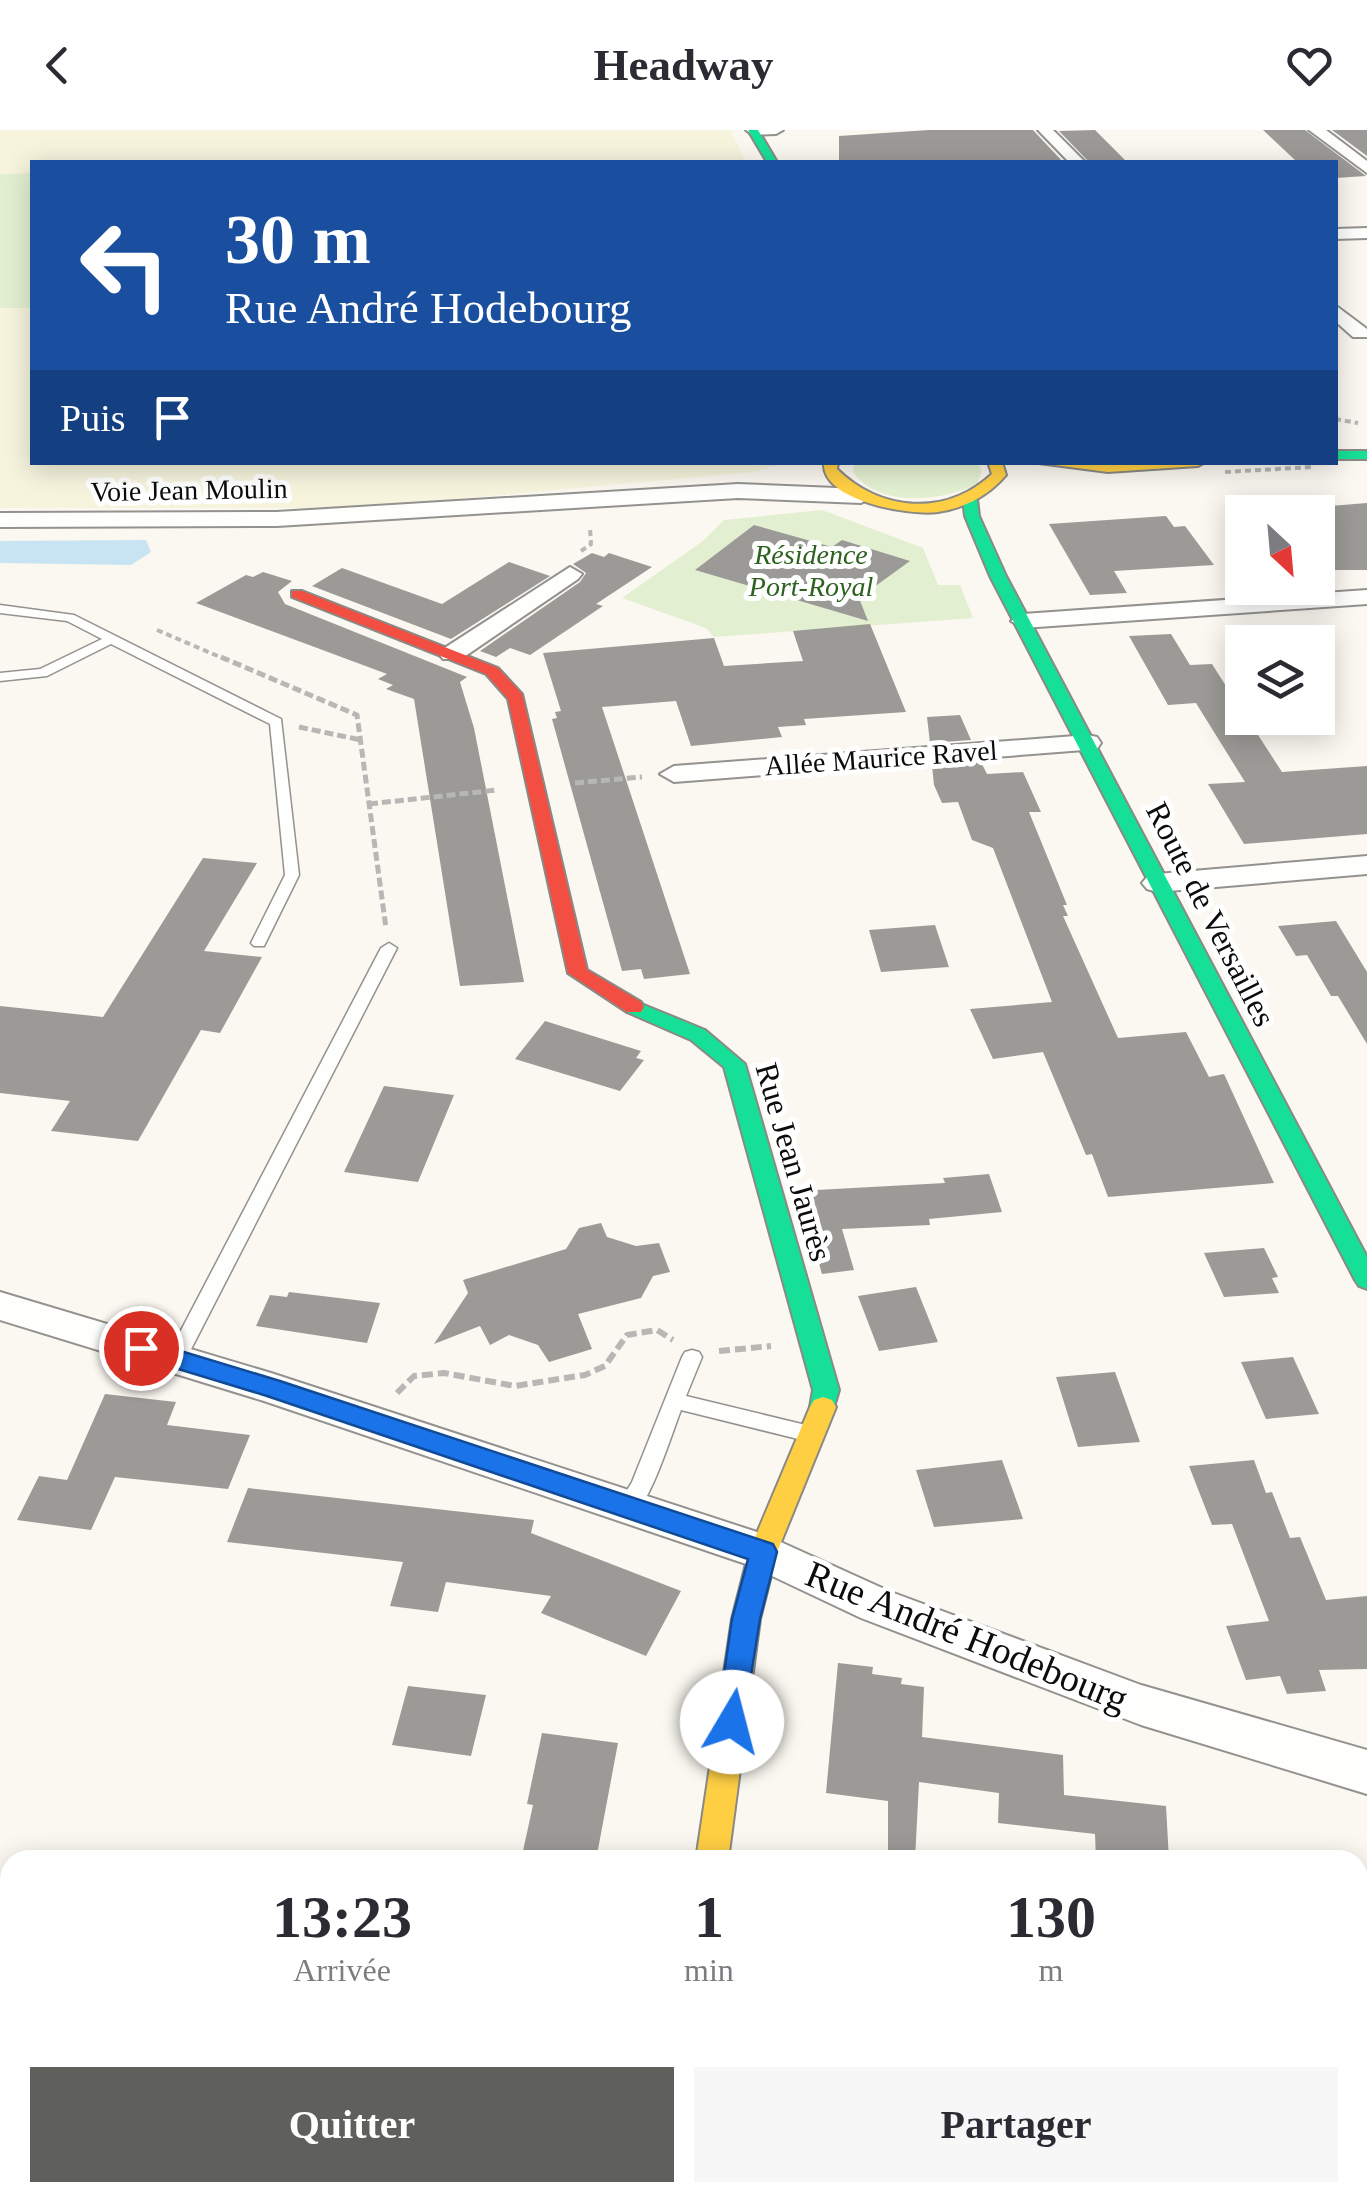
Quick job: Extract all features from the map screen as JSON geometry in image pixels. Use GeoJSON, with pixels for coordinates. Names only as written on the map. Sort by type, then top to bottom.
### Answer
{"type":"FeatureCollection","features":[{"type":"Feature","properties":{"kind":"main road"},"geometry":{"type":"LineString","coordinates":[[753,130],[771,160]]}},
{"type":"Feature","properties":{"kind":"main road"},"geometry":{"type":"LineString","coordinates":[[1338,455],[1367,455]]}},
{"type":"Feature","properties":{"kind":"main road"},"geometry":{"type":"LineString","coordinates":[[993,486],[999,475],[996,465]]}},
{"type":"Feature","properties":{"kind":"main road"},"geometry":{"type":"LineString","coordinates":[[1073,465],[1108,468]]}},
{"type":"Feature","properties":{"kind":"main road"},"geometry":{"type":"LineString","coordinates":[[830,466],[847,490],[898,505],[946,504],[970,499],[993,486],[1153,465]]}},
{"type":"Feature","properties":{"kind":"main road","name":"Route de Versailles"},"geometry":{"type":"LineString","coordinates":[[970,499],[972,516],[998,576],[1367,1280]]}},
{"type":"Feature","properties":{"kind":"main road","name":"Route de Versailles"},"geometry":{"type":"LineString","coordinates":[[898,505],[946,534],[998,576]]}},
{"type":"Feature","properties":{"kind":"main road","name":"Rue Jean Jaurès"},"geometry":{"type":"LineString","coordinates":[[297,594],[492,671],[516,698],[578,973],[598,992],[690,1028],[717,1044],[734,1064],[826,1390],[822,1415],[763,1552],[746,1619],[713,1850]]}},
{"type":"Feature","properties":{"kind":"street"},"geometry":{"type":"LineString","coordinates":[[753,130],[776,130]]}},
{"type":"Feature","properties":{"kind":"street"},"geometry":{"type":"LineString","coordinates":[[1045,130],[1074,160]]}},
{"type":"Feature","properties":{"kind":"street"},"geometry":{"type":"LineString","coordinates":[[1316,130],[1367,168]]}},
{"type":"Feature","properties":{"kind":"street"},"geometry":{"type":"LineString","coordinates":[[1338,234],[1367,232]]}},
{"type":"Feature","properties":{"kind":"street"},"geometry":{"type":"LineString","coordinates":[[1338,313],[1360,333]]}},
{"type":"Feature","properties":{"kind":"street","name":"Voie Jean Moulin"},"geometry":{"type":"LineString","coordinates":[[738,491],[830,466]]}},
{"type":"Feature","properties":{"kind":"street","name":"Voie Jean Moulin"},"geometry":{"type":"LineString","coordinates":[[0,520],[278,519],[738,491],[861,496]]}},
{"type":"Feature","properties":{"kind":"street"},"geometry":{"type":"LineString","coordinates":[[452,654],[570,574]]}},
{"type":"Feature","properties":{"kind":"street"},"geometry":{"type":"LineString","coordinates":[[1023,621],[1367,598]]}},
{"type":"Feature","properties":{"kind":"street","name":"Allée Maurice Ravel"},"geometry":{"type":"LineString","coordinates":[[674,774],[1088,743]]}},
{"type":"Feature","properties":{"kind":"street"},"geometry":{"type":"LineString","coordinates":[[1157,883],[1367,865]]}},
{"type":"Feature","properties":{"kind":"street","name":"Rue André Hodebourg"},"geometry":{"type":"LineString","coordinates":[[0,1306],[176,1359],[763,1552],[876,1605],[1141,1705],[1367,1772]]}},
{"type":"Feature","properties":{"kind":"lane"},"geometry":{"type":"LineString","coordinates":[[0,609],[70,618],[276,722],[292,875],[259,942]]}},
{"type":"Feature","properties":{"kind":"lane"},"geometry":{"type":"LineString","coordinates":[[0,678],[43,673],[111,639]]}},
{"type":"Feature","properties":{"kind":"lane"},"geometry":{"type":"LineString","coordinates":[[176,1359],[389,948]]}},
{"type":"Feature","properties":{"kind":"lane"},"geometry":{"type":"LineString","coordinates":[[627,1507],[641,1485],[674,1401],[686,1351]]}},
{"type":"Feature","properties":{"kind":"lane"},"geometry":{"type":"LineString","coordinates":[[674,1401],[814,1435]]}},
{"type":"Feature","properties":{"kind":"path"},"geometry":{"type":"LineString","coordinates":[[1338,419],[1367,424]]}},
{"type":"Feature","properties":{"kind":"path"},"geometry":{"type":"LineString","coordinates":[[276,722],[361,740]]}},
{"type":"Feature","properties":{"kind":"path"},"geometry":{"type":"LineString","coordinates":[[368,1422],[414,1376],[444,1373],[515,1386],[586,1375],[605,1366],[626,1336],[657,1330],[686,1351]]}},
{"type":"Feature","properties":{"kind":"path"},"geometry":{"type":"LineString","coordinates":[[712,1350],[728,1352],[812,1340]]}},
{"type":"Feature","properties":{"kind":"shaded area"},"geometry":{"type":"Polygon","coordinates":[[[0,130],[730,130],[745,160],[30,160],[30,173],[0,174],[0,130]]]}},
{"type":"Feature","properties":{"kind":"shaded area"},"geometry":{"type":"Polygon","coordinates":[[[0,308],[30,308],[30,465],[778,465],[753,472],[358,508],[0,508],[0,308]]]}},
{"type":"Feature","properties":{"kind":"green space"},"geometry":{"type":"Polygon","coordinates":[[[30,173],[30,308],[0,308],[0,174],[30,173]]]}},
{"type":"Feature","properties":{"kind":"green space"},"geometry":{"type":"Polygon","coordinates":[[[854,465],[979,465],[982,471],[977,484],[963,490],[912,498],[879,492],[853,472],[854,465]]]}},
{"type":"Feature","properties":{"kind":"green space","name":"Résidence Port-Royal"},"geometry":{"type":"Polygon","coordinates":[[[822,510],[923,548],[938,585],[960,585],[973,618],[714,637],[706,628],[622,598],[703,541],[724,520],[822,510]]]}},
{"type":"Feature","properties":{"kind":"water"},"geometry":{"type":"Polygon","coordinates":[[[146,540],[151,552],[131,565],[0,563],[0,541],[146,540]]]}},
{"type":"Feature","properties":{"kind":"building"},"geometry":{"type":"Polygon","coordinates":[[[929,130],[1033,130],[1061,160],[839,160],[839,136],[929,130]]]}},
{"type":"Feature","properties":{"kind":"building"},"geometry":{"type":"Polygon","coordinates":[[[1095,130],[1125,160],[1087,160],[1059,131],[1095,130]]]}},
{"type":"Feature","properties":{"kind":"building"},"geometry":{"type":"Polygon","coordinates":[[[1263,130],[1305,130],[1366,176],[1338,178],[1338,160],[1295,160],[1263,130]]]}},
{"type":"Feature","properties":{"kind":"building"},"geometry":{"type":"Polygon","coordinates":[[[1332,130],[1367,130],[1367,156],[1332,130]]]}},
{"type":"Feature","properties":{"kind":"building"},"geometry":{"type":"Polygon","coordinates":[[[1367,503],[1367,570],[1335,570],[1335,506],[1367,503]]]}},
{"type":"Feature","properties":{"kind":"building"},"geometry":{"type":"Polygon","coordinates":[[[1166,516],[1174,527],[1185,526],[1214,565],[1114,571],[1127,593],[1090,595],[1049,524],[1166,516]]]}},
{"type":"Feature","properties":{"kind":"building"},"geometry":{"type":"Polygon","coordinates":[[[754,525],[832,547],[842,540],[910,561],[859,598],[868,621],[695,570],[754,525]]]}},
{"type":"Feature","properties":{"kind":"building"},"geometry":{"type":"Polygon","coordinates":[[[592,553],[604,557],[609,553],[652,567],[530,655],[510,648],[496,657],[480,651],[580,582],[586,573],[573,564],[592,553]]]}},
{"type":"Feature","properties":{"kind":"building"},"geometry":{"type":"Polygon","coordinates":[[[509,562],[550,576],[451,639],[312,586],[342,568],[442,604],[509,562]]]}},
{"type":"Feature","properties":{"kind":"building"},"geometry":{"type":"Polygon","coordinates":[[[263,572],[292,581],[278,592],[285,604],[467,677],[460,682],[474,728],[524,982],[460,986],[414,699],[386,689],[393,685],[378,679],[387,674],[196,603],[246,575],[253,577],[263,572]]]}},
{"type":"Feature","properties":{"kind":"building"},"geometry":{"type":"Polygon","coordinates":[[[870,624],[906,712],[804,719],[806,725],[778,727],[782,737],[691,746],[676,701],[602,707],[690,974],[644,979],[641,969],[622,971],[552,719],[557,718],[555,712],[561,711],[543,653],[714,638],[724,666],[803,661],[793,631],[870,624]]]}},
{"type":"Feature","properties":{"kind":"building"},"geometry":{"type":"Polygon","coordinates":[[[1171,634],[1190,665],[1212,664],[1225,684],[1225,735],[1258,735],[1282,772],[1367,766],[1367,834],[1244,844],[1208,784],[1245,782],[1196,703],[1168,705],[1129,636],[1171,634]]]}},
{"type":"Feature","properties":{"kind":"building"},"geometry":{"type":"Polygon","coordinates":[[[960,715],[971,740],[930,743],[927,717],[960,715]]]}},
{"type":"Feature","properties":{"kind":"building"},"geometry":{"type":"Polygon","coordinates":[[[981,762],[987,774],[1023,772],[1041,812],[1029,812],[1067,905],[1063,905],[1068,916],[1063,916],[1118,1038],[1186,1032],[1209,1077],[1224,1074],[1274,1183],[1108,1197],[1043,1052],[993,1059],[970,1009],[1052,1002],[993,848],[972,840],[958,802],[942,803],[934,785],[932,766],[981,762]]]}},
{"type":"Feature","properties":{"kind":"building"},"geometry":{"type":"Polygon","coordinates":[[[203,858],[257,863],[204,951],[262,957],[220,1033],[201,1030],[138,1141],[51,1131],[70,1101],[0,1093],[0,1006],[103,1017],[203,858]]]}},
{"type":"Feature","properties":{"kind":"building"},"geometry":{"type":"Polygon","coordinates":[[[1336,921],[1367,972],[1367,1044],[1338,996],[1331,996],[1307,955],[1296,956],[1278,926],[1336,921]]]}},
{"type":"Feature","properties":{"kind":"building"},"geometry":{"type":"Polygon","coordinates":[[[935,925],[949,967],[881,972],[869,930],[935,925]]]}},
{"type":"Feature","properties":{"kind":"building"},"geometry":{"type":"Polygon","coordinates":[[[545,1021],[641,1051],[636,1058],[644,1060],[620,1091],[515,1059],[545,1021]]]}},
{"type":"Feature","properties":{"kind":"building"},"geometry":{"type":"Polygon","coordinates":[[[384,1086],[454,1095],[418,1182],[344,1172],[384,1086]]]}},
{"type":"Feature","properties":{"kind":"building"},"geometry":{"type":"Polygon","coordinates":[[[989,1174],[1002,1212],[929,1219],[930,1225],[842,1229],[854,1270],[822,1274],[798,1191],[945,1183],[943,1178],[989,1174]]]}},
{"type":"Feature","properties":{"kind":"building"},"geometry":{"type":"Polygon","coordinates":[[[601,1223],[607,1237],[636,1246],[659,1243],[670,1272],[653,1276],[641,1298],[578,1314],[592,1349],[549,1362],[538,1345],[509,1335],[490,1345],[480,1326],[434,1344],[468,1293],[463,1280],[566,1249],[579,1228],[601,1223]]]}},
{"type":"Feature","properties":{"kind":"building"},"geometry":{"type":"Polygon","coordinates":[[[1264,1248],[1278,1277],[1272,1278],[1279,1293],[1224,1297],[1204,1253],[1264,1248]]]}},
{"type":"Feature","properties":{"kind":"building"},"geometry":{"type":"Polygon","coordinates":[[[916,1287],[938,1342],[879,1351],[858,1296],[916,1287]]]}},
{"type":"Feature","properties":{"kind":"building"},"geometry":{"type":"Polygon","coordinates":[[[289,1292],[380,1303],[367,1343],[256,1326],[270,1295],[287,1297],[289,1292]]]}},
{"type":"Feature","properties":{"kind":"building"},"geometry":{"type":"Polygon","coordinates":[[[1293,1357],[1319,1414],[1266,1419],[1241,1362],[1293,1357]]]}},
{"type":"Feature","properties":{"kind":"building"},"geometry":{"type":"Polygon","coordinates":[[[1115,1372],[1140,1442],[1078,1447],[1056,1377],[1115,1372]]]}},
{"type":"Feature","properties":{"kind":"building"},"geometry":{"type":"Polygon","coordinates":[[[105,1394],[176,1402],[167,1425],[250,1435],[228,1489],[115,1477],[91,1530],[17,1520],[39,1476],[67,1480],[105,1394]]]}},
{"type":"Feature","properties":{"kind":"building"},"geometry":{"type":"Polygon","coordinates":[[[1002,1460],[1023,1519],[934,1527],[916,1470],[1002,1460]]]}},
{"type":"Feature","properties":{"kind":"building"},"geometry":{"type":"Polygon","coordinates":[[[1254,1460],[1290,1538],[1300,1537],[1326,1600],[1367,1596],[1367,1669],[1319,1670],[1326,1691],[1287,1694],[1280,1676],[1246,1680],[1226,1626],[1269,1621],[1232,1524],[1212,1525],[1189,1466],[1254,1460]]]}},
{"type":"Feature","properties":{"kind":"building"},"geometry":{"type":"Polygon","coordinates":[[[248,1488],[534,1520],[531,1533],[681,1591],[646,1656],[541,1613],[551,1596],[446,1582],[438,1612],[390,1606],[403,1562],[227,1542],[248,1488]]]}},
{"type":"Feature","properties":{"kind":"building"},"geometry":{"type":"Polygon","coordinates":[[[838,1663],[873,1667],[872,1674],[902,1678],[901,1684],[924,1687],[922,1737],[1063,1755],[1064,1795],[1166,1806],[1168,1850],[1096,1850],[1095,1834],[998,1823],[999,1793],[919,1782],[916,1850],[888,1850],[888,1801],[826,1793],[838,1663]]]}},
{"type":"Feature","properties":{"kind":"building"},"geometry":{"type":"Polygon","coordinates":[[[408,1686],[486,1695],[471,1756],[392,1745],[408,1686]]]}},
{"type":"Feature","properties":{"kind":"building"},"geometry":{"type":"Polygon","coordinates":[[[542,1733],[618,1743],[598,1850],[523,1850],[533,1805],[527,1804],[542,1733]]]}},
{"type":"Feature","properties":{"kind":"traffic: fast"},"geometry":{"type":"LineString","coordinates":[[753,130],[771,160]]}},
{"type":"Feature","properties":{"kind":"traffic: fast"},"geometry":{"type":"LineString","coordinates":[[1338,455],[1367,455]]}},
{"type":"Feature","properties":{"kind":"traffic: fast"},"geometry":{"type":"LineString","coordinates":[[970,499],[972,516],[998,576],[1367,1280]]}},
{"type":"Feature","properties":{"kind":"traffic: fast"},"geometry":{"type":"LineString","coordinates":[[634,1007],[698,1035],[734,1064],[826,1390],[823,1407]]}},
{"type":"Feature","properties":{"kind":"traffic: slow"},"geometry":{"type":"LineString","coordinates":[[831,465],[830,470],[846,486],[867,498],[914,509],[962,502],[999,475],[996,465]]}},
{"type":"Feature","properties":{"kind":"traffic: slow"},"geometry":{"type":"LineString","coordinates":[[1073,465],[1153,465]]}},
{"type":"Feature","properties":{"kind":"traffic: slow"},"geometry":{"type":"LineString","coordinates":[[713,1850],[746,1619],[763,1552],[823,1407]]}},
{"type":"Feature","properties":{"kind":"traffic: jam"},"geometry":{"type":"LineString","coordinates":[[297,594],[492,671],[516,698],[578,973],[634,1007]]}},
{"type":"Feature","properties":{"kind":"route"},"geometry":{"type":"LineString","coordinates":[[141,1348],[763,1552],[746,1619],[732,1722]]}}]}
